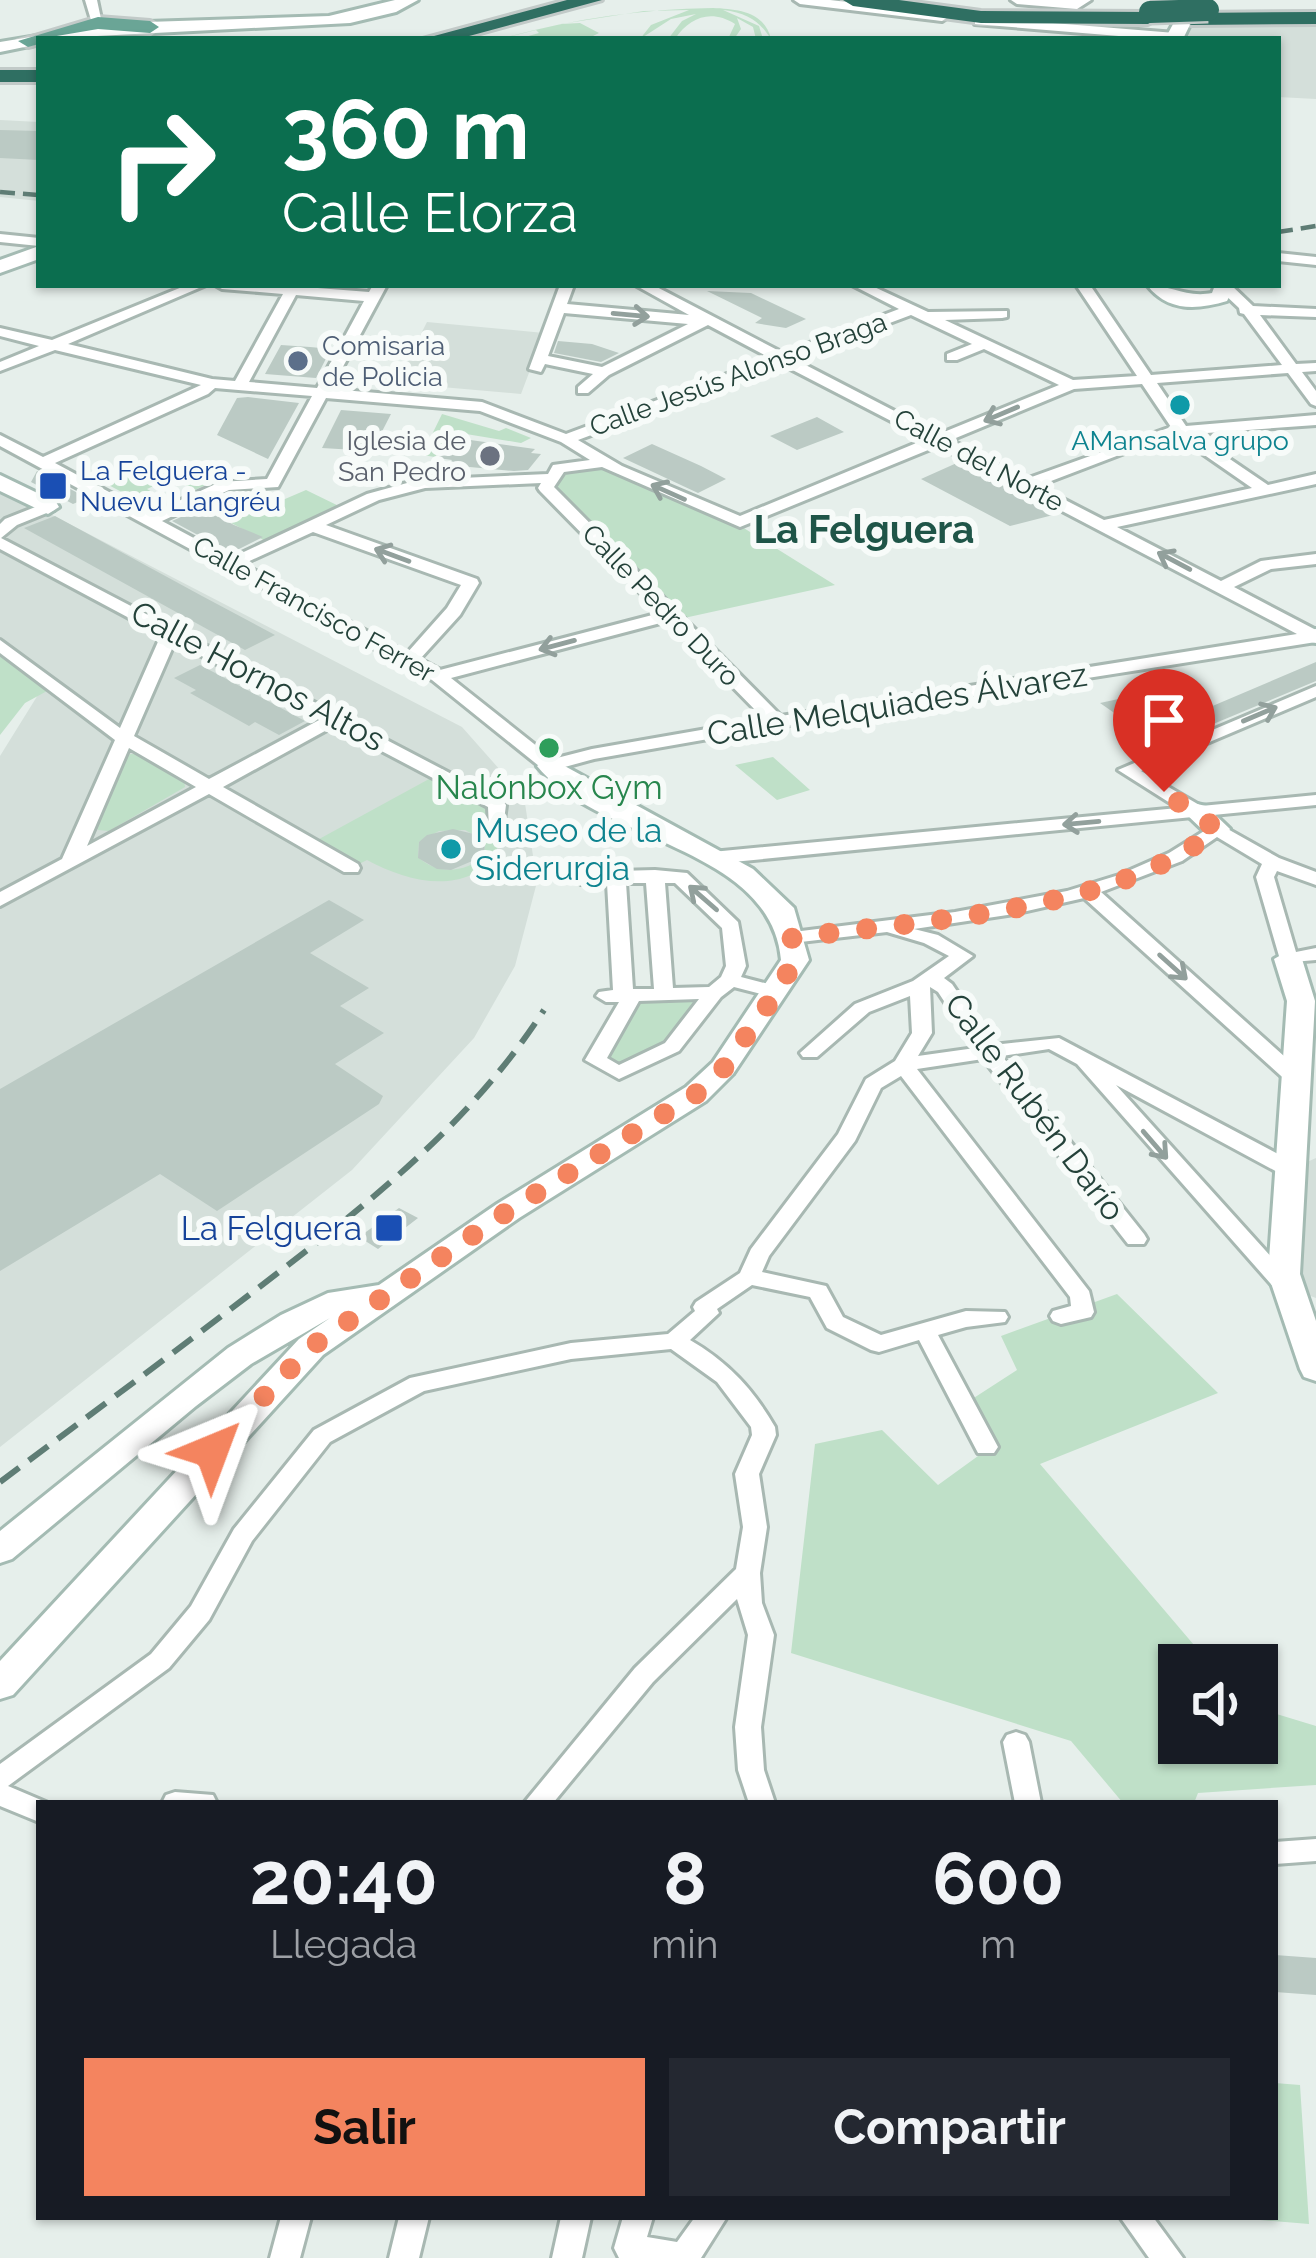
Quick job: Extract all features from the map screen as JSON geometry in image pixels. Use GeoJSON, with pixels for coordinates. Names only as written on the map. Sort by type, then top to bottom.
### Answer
{"type":"FeatureCollection","features":[{"type":"Feature","properties":{"kind":"highway"},"geometry":{"type":"LineString","coordinates":[[416,36],[559,0]]}},
{"type":"Feature","properties":{"kind":"highway"},"geometry":{"type":"LineString","coordinates":[[446,36],[592,0]]}},
{"type":"Feature","properties":{"kind":"highway"},"geometry":{"type":"LineString","coordinates":[[853,0],[1047,17],[1316,10]]}},
{"type":"Feature","properties":{"kind":"highway"},"geometry":{"type":"LineString","coordinates":[[894,0],[1047,17]]}},
{"type":"Feature","properties":{"kind":"highway"},"geometry":{"type":"LineString","coordinates":[[0,73],[36,73]]}},
{"type":"Feature","properties":{"kind":"main road"},"geometry":{"type":"LineString","coordinates":[[55,36],[99,27],[150,28]]}},
{"type":"Feature","properties":{"kind":"street"},"geometry":{"type":"LineString","coordinates":[[91,0],[99,27]]}},
{"type":"Feature","properties":{"kind":"street"},"geometry":{"type":"LineString","coordinates":[[150,28],[328,21],[374,14],[410,0]]}},
{"type":"Feature","properties":{"kind":"street"},"geometry":{"type":"LineString","coordinates":[[800,0],[1155,36]]}},
{"type":"Feature","properties":{"kind":"street"},"geometry":{"type":"LineString","coordinates":[[1017,0],[1076,5],[1084,0]]}},
{"type":"Feature","properties":{"kind":"street"},"geometry":{"type":"LineString","coordinates":[[0,47],[36,40]]}},
{"type":"Feature","properties":{"kind":"street"},"geometry":{"type":"LineString","coordinates":[[0,238],[36,245]]}},
{"type":"Feature","properties":{"kind":"street"},"geometry":{"type":"LineString","coordinates":[[0,267],[36,246]]}},
{"type":"Feature","properties":{"kind":"street"},"geometry":{"type":"LineString","coordinates":[[1281,257],[1316,261]]}},
{"type":"Feature","properties":{"kind":"street"},"geometry":{"type":"LineString","coordinates":[[0,367],[192,288]]}},
{"type":"Feature","properties":{"kind":"street"},"geometry":{"type":"LineString","coordinates":[[149,520],[226,485],[260,487],[275,480],[377,291],[264,288]]}},
{"type":"Feature","properties":{"kind":"street"},"geometry":{"type":"LineString","coordinates":[[566,288],[538,364],[604,372]]}},
{"type":"Feature","properties":{"kind":"street","name":"Calle del Norte"},"geometry":{"type":"LineString","coordinates":[[647,288],[697,319],[785,358],[1316,636]]}},
{"type":"Feature","properties":{"kind":"street"},"geometry":{"type":"LineString","coordinates":[[865,288],[1071,385]]}},
{"type":"Feature","properties":{"kind":"street"},"geometry":{"type":"LineString","coordinates":[[1085,288],[1180,429],[1265,490]]}},
{"type":"Feature","properties":{"kind":"street"},"geometry":{"type":"LineString","coordinates":[[1160,288],[1171,297],[1250,312],[1316,313]]}},
{"type":"Feature","properties":{"kind":"street"},"geometry":{"type":"LineString","coordinates":[[1203,301],[1220,297],[1225,288]]}},
{"type":"Feature","properties":{"kind":"street"},"geometry":{"type":"LineString","coordinates":[[1227,288],[1316,401]]}},
{"type":"Feature","properties":{"kind":"street"},"geometry":{"type":"LineString","coordinates":[[240,385],[292,290]]}},
{"type":"Feature","properties":{"kind":"street"},"geometry":{"type":"LineString","coordinates":[[561,308],[697,319]]}},
{"type":"Feature","properties":{"kind":"street"},"geometry":{"type":"LineString","coordinates":[[918,313],[1002,314]]}},
{"type":"Feature","properties":{"kind":"street","name":"Calle Jesús Alonso Braga"},"geometry":{"type":"LineString","coordinates":[[566,439],[918,313]]}},
{"type":"Feature","properties":{"kind":"street"},"geometry":{"type":"LineString","coordinates":[[583,390],[604,372],[697,319]]}},
{"type":"Feature","properties":{"kind":"street"},"geometry":{"type":"LineString","coordinates":[[0,332],[212,382],[460,403],[566,439],[606,464],[730,520],[748,520],[1071,385],[1316,367]]}},
{"type":"Feature","properties":{"kind":"street"},"geometry":{"type":"LineString","coordinates":[[952,358],[985,344]]}},
{"type":"Feature","properties":{"kind":"street"},"geometry":{"type":"LineString","coordinates":[[43,463],[203,391],[212,382]]}},
{"type":"Feature","properties":{"kind":"street"},"geometry":{"type":"LineString","coordinates":[[1025,485],[1180,429],[1316,420]]}},
{"type":"Feature","properties":{"kind":"street"},"geometry":{"type":"LineString","coordinates":[[548,433],[553,478]]}},
{"type":"Feature","properties":{"kind":"street","name":"Calle Francisco Ferrer"},"geometry":{"type":"LineString","coordinates":[[0,440],[438,676],[550,766]]}},
{"type":"Feature","properties":{"kind":"street"},"geometry":{"type":"LineString","coordinates":[[230,565],[373,497],[424,483],[553,478],[606,464]]}},
{"type":"Feature","properties":{"kind":"street","name":"Calle Pedro Duro"},"geometry":{"type":"LineString","coordinates":[[553,478],[670,615],[777,722]]}},
{"type":"Feature","properties":{"kind":"street"},"geometry":{"type":"LineString","coordinates":[[1104,525],[1316,479]]}},
{"type":"Feature","properties":{"kind":"street"},"geometry":{"type":"LineString","coordinates":[[0,482],[37,507],[0,538]]}},
{"type":"Feature","properties":{"kind":"street"},"geometry":{"type":"LineString","coordinates":[[312,526],[471,583],[454,611],[408,662]]}},
{"type":"Feature","properties":{"kind":"street","name":"Calle Hornos Altos"},"geometry":{"type":"LineString","coordinates":[[0,538],[496,805],[496,824]]}},
{"type":"Feature","properties":{"kind":"street"},"geometry":{"type":"LineString","coordinates":[[1222,587],[1267,564],[1316,560]]}},
{"type":"Feature","properties":{"kind":"street"},"geometry":{"type":"LineString","coordinates":[[438,676],[670,615]]}},
{"type":"Feature","properties":{"kind":"street"},"geometry":{"type":"LineString","coordinates":[[70,862],[171,631]]}},
{"type":"Feature","properties":{"kind":"street","name":"Calle Melquiades Álvarez"},"geometry":{"type":"LineString","coordinates":[[550,766],[592,754],[777,722],[1316,636]]}},
{"type":"Feature","properties":{"kind":"street"},"geometry":{"type":"LineString","coordinates":[[0,645],[124,738],[351,868]]}},
{"type":"Feature","properties":{"kind":"street"},"geometry":{"type":"LineString","coordinates":[[1316,691],[1127,770],[1272,862],[1316,879]]}},
{"type":"Feature","properties":{"kind":"street"},"geometry":{"type":"LineString","coordinates":[[0,900],[336,718]]}},
{"type":"Feature","properties":{"kind":"street"},"geometry":{"type":"LineString","coordinates":[[550,766],[576,786],[712,858],[751,864],[1207,820],[1316,800]]}},
{"type":"Feature","properties":{"kind":"street"},"geometry":{"type":"LineString","coordinates":[[792,938],[999,913],[1086,889],[1166,864],[1207,820]]}},
{"type":"Feature","properties":{"kind":"street"},"geometry":{"type":"LineString","coordinates":[[1272,862],[1265,877],[1302,956],[1309,1000],[1286,1287]]}},
{"type":"Feature","properties":{"kind":"street"},"geometry":{"type":"LineString","coordinates":[[0,1685],[311,1347],[508,1211],[696,1094],[723,1069],[795,960],[780,908],[751,864]]}},
{"type":"Feature","properties":{"kind":"street"},"geometry":{"type":"LineString","coordinates":[[655,876],[664,994]]}},
{"type":"Feature","properties":{"kind":"street"},"geometry":{"type":"LineString","coordinates":[[581,878],[616,877],[655,876],[680,877],[730,926],[736,966],[722,986],[672,1047],[619,1073],[595,1060],[621,995],[616,877]]}},
{"type":"Feature","properties":{"kind":"street"},"geometry":{"type":"LineString","coordinates":[[1086,889],[1304,1063]]}},
{"type":"Feature","properties":{"kind":"street"},"geometry":{"type":"LineString","coordinates":[[810,1053],[862,1007],[926,981],[963,954],[916,934],[871,927]]}},
{"type":"Feature","properties":{"kind":"street"},"geometry":{"type":"LineString","coordinates":[[0,1778],[160,1661],[200,1612],[243,1535],[322,1436],[418,1384],[572,1351],[674,1341],[701,1324],[708,1313],[704,1307],[748,1277],[759,1254],[848,1136],[873,1084],[903,1064],[922,1033],[926,981]]}},
{"type":"Feature","properties":{"kind":"street","name":"Calle Rubén Darío"},"geometry":{"type":"LineString","coordinates":[[926,981],[945,988],[988,1052],[1136,1239]]}},
{"type":"Feature","properties":{"kind":"street"},"geometry":{"type":"LineString","coordinates":[[621,995],[722,986],[777,992]]}},
{"type":"Feature","properties":{"kind":"street"},"geometry":{"type":"LineString","coordinates":[[903,1064],[1046,1041],[1299,1152]]}},
{"type":"Feature","properties":{"kind":"street"},"geometry":{"type":"LineString","coordinates":[[1079,1055],[1286,1287],[1316,1369]]}},
{"type":"Feature","properties":{"kind":"street"},"geometry":{"type":"LineString","coordinates":[[903,1064],[1081,1296],[1072,1314]]}},
{"type":"Feature","properties":{"kind":"street"},"geometry":{"type":"LineString","coordinates":[[748,1277],[818,1291],[836,1322],[879,1344],[966,1319],[997,1317]]}},
{"type":"Feature","properties":{"kind":"street"},"geometry":{"type":"LineString","coordinates":[[0,1550],[154,1421],[261,1344],[341,1299],[383,1297]]}},
{"type":"Feature","properties":{"kind":"street"},"geometry":{"type":"LineString","coordinates":[[925,1331],[986,1447]]}},
{"type":"Feature","properties":{"kind":"street"},"geometry":{"type":"LineString","coordinates":[[674,1341],[717,1365],[736,1383],[763,1427],[747,1474],[755,1527],[748,1573],[750,1604],[760,1636],[748,1726],[751,1770],[761,1800]]}},
{"type":"Feature","properties":{"kind":"street"},"geometry":{"type":"LineString","coordinates":[[540,1800],[644,1675],[748,1573]]}},
{"type":"Feature","properties":{"kind":"street"},"geometry":{"type":"LineString","coordinates":[[1016,1742],[1027,1800]]}},
{"type":"Feature","properties":{"kind":"street"},"geometry":{"type":"LineString","coordinates":[[0,1794],[36,1809]]}},
{"type":"Feature","properties":{"kind":"street"},"geometry":{"type":"LineString","coordinates":[[1278,1853],[1316,1850]]}},
{"type":"Feature","properties":{"kind":"street"},"geometry":{"type":"LineString","coordinates":[[285,2258],[295,2220]]}},
{"type":"Feature","properties":{"kind":"street"},"geometry":{"type":"LineString","coordinates":[[404,2258],[413,2220]]}},
{"type":"Feature","properties":{"kind":"street"},"geometry":{"type":"LineString","coordinates":[[567,2258],[574,2220]]}},
{"type":"Feature","properties":{"kind":"street"},"geometry":{"type":"LineString","coordinates":[[637,2220],[629,2248],[683,2257],[710,2220]]}},
{"type":"Feature","properties":{"kind":"street"},"geometry":{"type":"LineString","coordinates":[[1138,2220],[1168,2258]]}},
{"type":"Feature","properties":{"kind":"shaded area"},"geometry":{"type":"Polygon","coordinates":[[[1316,19],[1316,99],[1281,97],[1281,36],[1184,36],[1191,25],[1316,19]]]}},
{"type":"Feature","properties":{"kind":"shaded area"},"geometry":{"type":"Polygon","coordinates":[[[0,120],[36,122],[36,201],[0,197],[0,120]]]}},
{"type":"Feature","properties":{"kind":"shaded area"},"geometry":{"type":"Polygon","coordinates":[[[427,322],[544,333],[521,394],[396,383],[427,322]]]}},
{"type":"Feature","properties":{"kind":"shaded area"},"geometry":{"type":"Polygon","coordinates":[[[0,488],[462,727],[524,797],[537,882],[515,966],[474,1038],[352,1170],[0,1447],[0,756],[41,690],[0,655],[0,488]]]}},
{"type":"Feature","properties":{"kind":"shaded area"},"geometry":{"type":"Polygon","coordinates":[[[1316,1158],[1316,1298],[1305,1294],[1302,1281],[1307,1162],[1316,1158]]]}},
{"type":"Feature","properties":{"kind":"green space"},"geometry":{"type":"Polygon","coordinates":[[[713,8],[741,11],[763,23],[770,36],[752,19],[723,10],[759,26],[762,36],[755,36],[753,27],[737,18],[741,29],[729,36],[735,24],[709,16],[670,36],[682,21],[696,14],[671,19],[642,36],[651,25],[689,10],[656,11],[713,8]]]}},
{"type":"Feature","properties":{"kind":"green space"},"geometry":{"type":"Polygon","coordinates":[[[580,23],[599,33],[528,36],[539,33],[536,30],[580,23]]]}},
{"type":"Feature","properties":{"kind":"green space"},"geometry":{"type":"Polygon","coordinates":[[[442,414],[531,438],[521,443],[454,432],[435,457],[422,455],[442,414]]]}},
{"type":"Feature","properties":{"kind":"green space"},"geometry":{"type":"Polygon","coordinates":[[[594,463],[739,525],[835,585],[675,620],[546,488],[559,468],[594,463]]]}},
{"type":"Feature","properties":{"kind":"green space"},"geometry":{"type":"Polygon","coordinates":[[[187,464],[217,480],[195,490],[171,478],[147,489],[169,502],[154,509],[99,480],[131,466],[156,478],[187,464]]]}},
{"type":"Feature","properties":{"kind":"green space"},"geometry":{"type":"Polygon","coordinates":[[[225,488],[252,489],[278,502],[306,490],[347,510],[273,545],[193,503],[225,488]]]}},
{"type":"Feature","properties":{"kind":"green space"},"geometry":{"type":"Polygon","coordinates":[[[0,653],[47,691],[25,703],[0,735],[0,653]]]}},
{"type":"Feature","properties":{"kind":"green space"},"geometry":{"type":"Polygon","coordinates":[[[140,753],[184,780],[185,787],[109,831],[98,830],[95,823],[125,755],[140,753]]]}},
{"type":"Feature","properties":{"kind":"green space"},"geometry":{"type":"Polygon","coordinates":[[[773,757],[810,790],[777,800],[735,765],[773,757]]]}},
{"type":"Feature","properties":{"kind":"green space","name":"Museo de la Siderurgia"},"geometry":{"type":"Polygon","coordinates":[[[440,773],[497,805],[497,853],[484,867],[453,880],[418,879],[367,860],[351,868],[310,844],[440,773]],[[465,830],[439,831],[419,842],[418,857],[434,867],[460,869],[484,856],[485,841],[465,830]]]}},
{"type":"Feature","properties":{"kind":"green space"},"geometry":{"type":"Polygon","coordinates":[[[637,1000],[700,1001],[669,1045],[620,1069],[601,1059],[637,1000]]]}},
{"type":"Feature","properties":{"kind":"green space"},"geometry":{"type":"Polygon","coordinates":[[[1117,1294],[1218,1393],[1040,1464],[1193,1644],[1158,1644],[1158,1764],[1278,1764],[1278,1714],[1316,1726],[1316,1785],[1198,1793],[1195,1800],[1120,1800],[1071,1741],[791,1653],[815,1444],[882,1430],[938,1485],[996,1443],[966,1403],[1017,1370],[1001,1336],[1117,1294]]]}},
{"type":"Feature","properties":{"kind":"green space"},"geometry":{"type":"Polygon","coordinates":[[[1278,2083],[1300,2085],[1309,2224],[1260,2220],[1278,2220],[1278,2083]]]}},
{"type":"Feature","properties":{"kind":"building"},"geometry":{"type":"Polygon","coordinates":[[[0,130],[36,131],[36,160],[0,158],[0,130]]]}},
{"type":"Feature","properties":{"kind":"building"},"geometry":{"type":"Polygon","coordinates":[[[707,291],[751,293],[806,319],[786,328],[755,323],[762,318],[707,291]]]}},
{"type":"Feature","properties":{"kind":"building"},"geometry":{"type":"Polygon","coordinates":[[[558,341],[592,344],[619,353],[601,362],[554,353],[558,341]]]}},
{"type":"Feature","properties":{"kind":"building","name":"Comisaria de Policia"},"geometry":{"type":"Polygon","coordinates":[[[281,345],[331,349],[316,378],[265,374],[281,345]]]}},
{"type":"Feature","properties":{"kind":"building"},"geometry":{"type":"Polygon","coordinates":[[[237,398],[299,403],[268,459],[217,435],[237,398]]]}},
{"type":"Feature","properties":{"kind":"building"},"geometry":{"type":"Polygon","coordinates":[[[341,410],[391,414],[372,451],[322,448],[341,410]]]}},
{"type":"Feature","properties":{"kind":"building"},"geometry":{"type":"Polygon","coordinates":[[[817,417],[844,432],[797,450],[770,436],[817,417]]]}},
{"type":"Feature","properties":{"kind":"building","name":"Iglesia de San Pedro"},"geometry":{"type":"Polygon","coordinates":[[[452,441],[535,449],[531,453],[541,454],[528,470],[514,471],[448,465],[452,460],[438,458],[452,441]]]}},
{"type":"Feature","properties":{"kind":"building"},"geometry":{"type":"Polygon","coordinates":[[[652,444],[726,479],[698,493],[623,458],[652,444]]]}},
{"type":"Feature","properties":{"kind":"building"},"geometry":{"type":"Polygon","coordinates":[[[959,462],[1057,514],[1010,526],[921,479],[959,462]]]}},
{"type":"Feature","properties":{"kind":"building","name":"La Felguera - Nuevu Llangréu"},"geometry":{"type":"Polygon","coordinates":[[[37,471],[87,498],[73,504],[31,482],[37,471]]]}},
{"type":"Feature","properties":{"kind":"building"},"geometry":{"type":"Polygon","coordinates":[[[201,508],[263,537],[231,553],[172,521],[201,508]]]}},
{"type":"Feature","properties":{"kind":"building"},"geometry":{"type":"Polygon","coordinates":[[[55,516],[275,635],[245,650],[24,528],[55,516]]]}},
{"type":"Feature","properties":{"kind":"building"},"geometry":{"type":"Polygon","coordinates":[[[1316,662],[1316,681],[1206,727],[1189,716],[1316,662]]]}},
{"type":"Feature","properties":{"kind":"building"},"geometry":{"type":"Polygon","coordinates":[[[200,665],[305,721],[279,735],[255,722],[249,726],[190,693],[196,690],[174,678],[200,665]]]}},
{"type":"Feature","properties":{"kind":"building"},"geometry":{"type":"Polygon","coordinates":[[[1174,687],[1185,714],[1153,740],[1100,703],[1174,687]]]}},
{"type":"Feature","properties":{"kind":"building","name":"Museo de la Siderurgia"},"geometry":{"type":"Polygon","coordinates":[[[453,829],[478,835],[485,842],[484,856],[451,870],[437,869],[418,858],[419,842],[427,835],[453,829]]]}},
{"type":"Feature","properties":{"kind":"building"},"geometry":{"type":"Polygon","coordinates":[[[329,900],[364,920],[310,953],[369,988],[340,1006],[384,1033],[335,1064],[383,1096],[379,1104],[217,1211],[160,1174],[0,1271],[0,1089],[329,900]]]}},
{"type":"Feature","properties":{"kind":"building","name":"La Felguera"},"geometry":{"type":"Polygon","coordinates":[[[399,1208],[418,1218],[378,1249],[359,1237],[399,1208]]]}},
{"type":"Feature","properties":{"kind":"building"},"geometry":{"type":"Polygon","coordinates":[[[1278,1955],[1316,1958],[1316,1995],[1278,1992],[1278,1955]]]}},
{"type":"Feature","properties":{"kind":"railway"},"geometry":{"type":"LineString","coordinates":[[0,192],[36,195]]}},
{"type":"Feature","properties":{"kind":"railway"},"geometry":{"type":"LineString","coordinates":[[1281,232],[1316,226]]}},
{"type":"Feature","properties":{"kind":"railway"},"geometry":{"type":"LineString","coordinates":[[0,1482],[371,1199],[481,1093],[544,1010]]}},
{"type":"Feature","properties":{"kind":"place","name":"Comisaria de Policia"},"geometry":{"type":"Point","coordinates":[298,361]}},
{"type":"Feature","properties":{"kind":"place","name":"AMansalva grupo"},"geometry":{"type":"Point","coordinates":[1180,405]}},
{"type":"Feature","properties":{"kind":"place","name":"Iglesia de San Pedro"},"geometry":{"type":"Point","coordinates":[490,456]}},
{"type":"Feature","properties":{"kind":"place","name":"La Felguera - Nuevu Llangréu"},"geometry":{"type":"Point","coordinates":[53,486]}},
{"type":"Feature","properties":{"kind":"place","name":"Nalónbox Gym"},"geometry":{"type":"Point","coordinates":[549,748]}},
{"type":"Feature","properties":{"kind":"place","name":"Museo de la Siderurgia"},"geometry":{"type":"Point","coordinates":[451,849]}},
{"type":"Feature","properties":{"kind":"place","name":"La Felguera"},"geometry":{"type":"Point","coordinates":[389,1228]}},
{"type":"Feature","properties":{"kind":"district","name":"La Felguera"},"geometry":{"type":"Point","coordinates":[864,529]}},
{"type":"Feature","properties":{"kind":"route"},"geometry":{"type":"LineString","coordinates":[[212,1451],[311,1347],[508,1211],[696,1094],[723,1069],[777,992],[795,960],[792,938],[999,913],[1166,864],[1217,829],[1164,792]]}}]}
